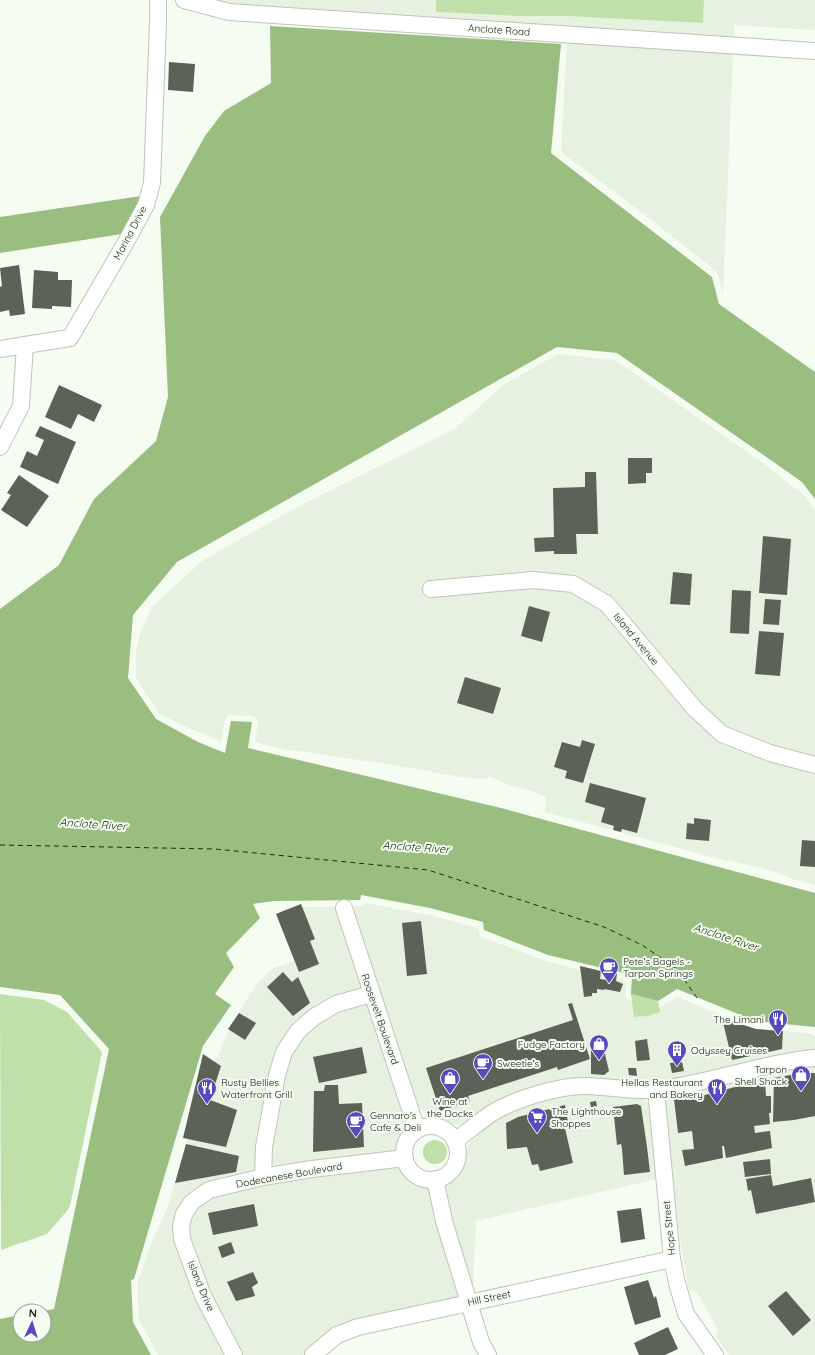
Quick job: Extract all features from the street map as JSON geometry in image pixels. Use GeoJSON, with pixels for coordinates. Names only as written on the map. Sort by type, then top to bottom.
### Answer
{"type":"FeatureCollection","features":[{"type":"Feature","properties":{"kind":"street","name":"Marina Drive"},"geometry":{"type":"LineString","coordinates":[[0,349],[70,338],[146,205],[152,183],[158,0]]}},
{"type":"Feature","properties":{"kind":"street","name":"Anclote Road"},"geometry":{"type":"LineString","coordinates":[[184,0],[229,12],[815,51]]}},
{"type":"Feature","properties":{"kind":"street"},"geometry":{"type":"LineString","coordinates":[[0,448],[21,406],[25,345]]}},
{"type":"Feature","properties":{"kind":"street","name":"Island Avenue"},"geometry":{"type":"LineString","coordinates":[[431,589],[532,580],[573,584],[607,604],[695,709],[722,734],[770,753],[815,765]]}},
{"type":"Feature","properties":{"kind":"street","name":"Roosevelt Boulevard"},"geometry":{"type":"LineString","coordinates":[[344,908],[371,994],[417,1130]]}},
{"type":"Feature","properties":{"kind":"street"},"geometry":{"type":"LineString","coordinates":[[263,1178],[264,1147],[277,1075],[284,1052],[298,1031],[314,1017],[336,1004],[371,994]]}},
{"type":"Feature","properties":{"kind":"street"},"geometry":{"type":"LineString","coordinates":[[455,1141],[510,1103],[557,1089],[572,1086],[588,1086],[644,1091],[656,1090],[773,1065],[815,1058]]}},
{"type":"Feature","properties":{"kind":"street","name":"Hope Street"},"geometry":{"type":"LineString","coordinates":[[656,1090],[672,1259],[677,1283],[686,1314],[715,1355]]}},
{"type":"Feature","properties":{"kind":"street"},"geometry":{"type":"LineString","coordinates":[[425,1126],[443,1128],[455,1141],[458,1149],[458,1157],[450,1172],[443,1177],[427,1179],[412,1172],[407,1165],[404,1150],[406,1142],[410,1135],[425,1126]]}},
{"type":"Feature","properties":{"kind":"street","name":"Dodecanese Boulevard"},"geometry":{"type":"LineString","coordinates":[[184,1214],[192,1202],[209,1190],[312,1169],[405,1158]]}},
{"type":"Feature","properties":{"kind":"street"},"geometry":{"type":"LineString","coordinates":[[435,1179],[444,1221],[481,1342],[488,1355]]}},
{"type":"Feature","properties":{"kind":"street","name":"Island Drive"},"geometry":{"type":"LineString","coordinates":[[184,1214],[181,1226],[182,1239],[203,1296],[234,1355]]}},
{"type":"Feature","properties":{"kind":"street","name":"Hill Street"},"geometry":{"type":"LineString","coordinates":[[313,1355],[337,1335],[358,1327],[672,1259]]}},
{"type":"Feature","properties":{"kind":"shaded area"},"geometry":{"type":"Polygon","coordinates":[[[215,0],[436,0],[436,12],[519,16],[566,16],[702,23],[704,0],[815,0],[815,30],[734,25],[734,38],[230,4],[215,0]]]}},
{"type":"Feature","properties":{"kind":"shaded area"},"geometry":{"type":"Polygon","coordinates":[[[436,0],[704,0],[703,23],[566,16],[519,16],[436,12],[436,0]]]}},
{"type":"Feature","properties":{"kind":"shaded area"},"geometry":{"type":"Polygon","coordinates":[[[567,42],[733,54],[723,294],[716,271],[561,152],[567,42]]]}},
{"type":"Feature","properties":{"kind":"shaded area"},"geometry":{"type":"Polygon","coordinates":[[[558,354],[615,360],[766,465],[804,495],[815,509],[815,757],[772,745],[726,727],[574,576],[532,572],[424,582],[425,598],[532,587],[571,592],[603,611],[718,740],[768,760],[815,773],[815,885],[793,879],[773,871],[727,861],[545,812],[546,797],[532,791],[511,786],[491,777],[480,779],[467,778],[405,767],[295,750],[286,750],[255,742],[258,721],[252,716],[228,716],[225,720],[221,742],[160,714],[136,679],[136,651],[140,634],[152,607],[202,561],[297,507],[456,428],[503,385],[558,354]]]}},
{"type":"Feature","properties":{"kind":"shaded area"},"geometry":{"type":"Polygon","coordinates":[[[365,903],[429,915],[478,928],[482,937],[546,961],[626,981],[625,996],[630,1001],[659,1008],[677,997],[727,1017],[735,1057],[782,1045],[785,1031],[812,1034],[815,1037],[815,1051],[784,1054],[667,1081],[644,1083],[589,1078],[571,1078],[554,1081],[508,1096],[460,1125],[450,1125],[432,1120],[419,1107],[351,907],[362,906],[365,903]]]}},
{"type":"Feature","properties":{"kind":"shaded area"},"geometry":{"type":"Polygon","coordinates":[[[287,907],[336,907],[362,988],[293,1027],[256,1171],[180,1205],[175,1216],[225,1355],[158,1355],[139,1320],[137,1284],[150,1246],[169,1204],[180,1164],[186,1149],[189,1119],[202,1078],[218,1056],[227,1034],[256,985],[273,968],[287,964],[297,958],[278,912],[287,907]]]}},
{"type":"Feature","properties":{"kind":"shaded area"},"geometry":{"type":"Polygon","coordinates":[[[0,994],[44,1000],[67,1012],[102,1052],[70,1206],[47,1234],[1,1250],[0,994]]]}},
{"type":"Feature","properties":{"kind":"shaded area"},"geometry":{"type":"Polygon","coordinates":[[[631,994],[658,1001],[660,1012],[647,1016],[634,1017],[631,994]]]}},
{"type":"Feature","properties":{"kind":"shaded area"},"geometry":{"type":"Polygon","coordinates":[[[367,1003],[408,1127],[401,1138],[397,1151],[312,1161],[270,1168],[271,1148],[284,1077],[290,1056],[303,1037],[318,1024],[338,1012],[367,1003]]]}},
{"type":"Feature","properties":{"kind":"shaded area"},"geometry":{"type":"Polygon","coordinates":[[[804,1066],[815,1066],[815,1355],[729,1355],[716,1336],[718,1330],[697,1292],[689,1290],[679,1232],[663,1097],[804,1066]]]}},
{"type":"Feature","properties":{"kind":"shaded area"},"geometry":{"type":"Polygon","coordinates":[[[572,1094],[643,1098],[648,1103],[657,1179],[476,1221],[473,1287],[451,1218],[443,1185],[451,1182],[461,1168],[469,1143],[495,1120],[513,1111],[557,1097],[572,1094]]]}},
{"type":"Feature","properties":{"kind":"shaded area"},"geometry":{"type":"Polygon","coordinates":[[[435,1140],[444,1143],[447,1152],[444,1161],[435,1164],[426,1161],[423,1152],[426,1143],[435,1140]]]}},
{"type":"Feature","properties":{"kind":"shaded area"},"geometry":{"type":"Polygon","coordinates":[[[400,1166],[408,1179],[417,1184],[429,1187],[460,1296],[357,1319],[315,1344],[302,1355],[242,1355],[209,1293],[189,1237],[188,1227],[196,1208],[211,1198],[264,1185],[400,1166]]]}},
{"type":"Feature","properties":{"kind":"water","name":"Anclote River"},"geometry":{"type":"Polygon","coordinates":[[[270,26],[561,44],[551,153],[712,277],[719,304],[815,372],[815,499],[802,482],[617,353],[557,347],[177,562],[133,615],[128,678],[156,719],[198,742],[225,753],[231,721],[252,722],[248,748],[501,808],[815,893],[815,1027],[755,1021],[677,989],[658,1001],[631,994],[632,975],[548,955],[484,930],[483,922],[430,908],[361,895],[360,900],[274,901],[253,904],[260,918],[226,953],[234,967],[215,994],[231,1005],[203,1046],[134,1279],[131,1280],[133,1322],[151,1355],[0,1355],[0,1319],[12,1317],[12,1343],[52,1343],[52,1309],[54,1309],[109,1049],[60,995],[0,987],[0,609],[59,565],[94,499],[156,441],[168,397],[160,217],[205,136],[224,111],[271,83],[270,26]]]}},
{"type":"Feature","properties":{"kind":"water"},"geometry":{"type":"Polygon","coordinates":[[[141,196],[122,234],[0,253],[0,217],[141,196]]]}},
{"type":"Feature","properties":{"kind":"building"},"geometry":{"type":"Polygon","coordinates":[[[169,62],[195,64],[193,92],[168,90],[169,62]]]}},
{"type":"Feature","properties":{"kind":"building"},"geometry":{"type":"Polygon","coordinates":[[[19,265],[25,314],[10,316],[9,310],[0,312],[0,287],[2,286],[0,268],[19,265]]]}},
{"type":"Feature","properties":{"kind":"building"},"geometry":{"type":"Polygon","coordinates":[[[34,270],[58,272],[58,280],[72,280],[71,307],[52,306],[52,309],[32,308],[34,270]]]}},
{"type":"Feature","properties":{"kind":"building"},"geometry":{"type":"Polygon","coordinates":[[[59,385],[102,405],[94,422],[78,414],[71,429],[45,417],[59,385]]]}},
{"type":"Feature","properties":{"kind":"building"},"geometry":{"type":"Polygon","coordinates":[[[40,426],[76,442],[58,484],[20,467],[27,451],[37,456],[44,440],[35,436],[40,426]]]}},
{"type":"Feature","properties":{"kind":"building"},"geometry":{"type":"Polygon","coordinates":[[[628,458],[652,458],[652,473],[646,473],[646,483],[628,484],[628,458]]]}},
{"type":"Feature","properties":{"kind":"building"},"geometry":{"type":"Polygon","coordinates":[[[585,472],[596,472],[598,534],[576,534],[577,554],[554,554],[554,551],[535,552],[534,538],[554,537],[553,488],[585,487],[585,472]]]}},
{"type":"Feature","properties":{"kind":"building"},"geometry":{"type":"Polygon","coordinates":[[[19,475],[49,496],[27,527],[1,510],[11,495],[7,493],[19,475]]]}},
{"type":"Feature","properties":{"kind":"building"},"geometry":{"type":"Polygon","coordinates":[[[763,536],[791,539],[787,595],[759,593],[763,536]]]}},
{"type":"Feature","properties":{"kind":"building"},"geometry":{"type":"Polygon","coordinates":[[[673,572],[692,574],[690,605],[670,604],[673,572]]]}},
{"type":"Feature","properties":{"kind":"building"},"geometry":{"type":"Polygon","coordinates":[[[732,590],[751,591],[749,634],[730,633],[732,590]]]}},
{"type":"Feature","properties":{"kind":"building"},"geometry":{"type":"Polygon","coordinates":[[[765,599],[781,600],[779,625],[763,624],[765,599]]]}},
{"type":"Feature","properties":{"kind":"building"},"geometry":{"type":"Polygon","coordinates":[[[529,606],[550,612],[542,642],[521,636],[529,606]]]}},
{"type":"Feature","properties":{"kind":"building"},"geometry":{"type":"Polygon","coordinates":[[[759,631],[784,633],[780,676],[755,674],[759,631]]]}},
{"type":"Feature","properties":{"kind":"building"},"geometry":{"type":"Polygon","coordinates":[[[465,677],[501,688],[493,714],[457,703],[465,677]]]}},
{"type":"Feature","properties":{"kind":"building"},"geometry":{"type":"Polygon","coordinates":[[[582,740],[595,744],[583,783],[565,778],[567,771],[554,767],[562,742],[580,747],[582,740]]]}},
{"type":"Feature","properties":{"kind":"building"},"geometry":{"type":"Polygon","coordinates":[[[590,783],[646,798],[637,833],[622,829],[621,832],[613,830],[614,826],[601,822],[605,808],[585,802],[590,783]]]}},
{"type":"Feature","properties":{"kind":"building"},"geometry":{"type":"Polygon","coordinates":[[[694,818],[711,820],[709,841],[686,839],[687,823],[694,824],[694,818]]]}},
{"type":"Feature","properties":{"kind":"building"},"geometry":{"type":"Polygon","coordinates":[[[802,840],[815,841],[815,867],[800,866],[802,840]]]}},
{"type":"Feature","properties":{"kind":"building"},"geometry":{"type":"Polygon","coordinates":[[[301,904],[315,939],[310,941],[319,964],[299,972],[276,914],[301,904]]]}},
{"type":"Feature","properties":{"kind":"building"},"geometry":{"type":"Polygon","coordinates":[[[421,921],[427,974],[407,976],[402,923],[421,921]]]}},
{"type":"Feature","properties":{"kind":"building"},"geometry":{"type":"Polygon","coordinates":[[[580,966],[601,971],[600,979],[607,980],[608,972],[617,974],[616,981],[623,984],[620,992],[597,989],[597,993],[592,993],[592,996],[584,997],[580,966]]]}},
{"type":"Feature","properties":{"kind":"building"},"geometry":{"type":"Polygon","coordinates":[[[283,972],[292,982],[298,977],[310,1003],[293,1016],[267,987],[283,972]]]}},
{"type":"Feature","properties":{"kind":"building"},"geometry":{"type":"Polygon","coordinates":[[[572,1003],[590,1059],[558,1070],[557,1067],[468,1096],[470,1101],[440,1111],[426,1068],[573,1020],[568,1004],[572,1003]]]}},
{"type":"Feature","properties":{"kind":"building"},"geometry":{"type":"Polygon","coordinates":[[[239,1013],[256,1023],[245,1040],[228,1029],[239,1013]]]}},
{"type":"Feature","properties":{"kind":"building"},"geometry":{"type":"Polygon","coordinates":[[[722,1018],[756,1029],[783,1031],[782,1049],[732,1060],[722,1018]]]}},
{"type":"Feature","properties":{"kind":"building"},"geometry":{"type":"Polygon","coordinates":[[[647,1039],[650,1060],[637,1061],[635,1041],[647,1039]]]}},
{"type":"Feature","properties":{"kind":"building"},"geometry":{"type":"Polygon","coordinates":[[[362,1047],[367,1073],[319,1083],[313,1057],[362,1047]]]}},
{"type":"Feature","properties":{"kind":"building","name":"Fudge Factory"},"geometry":{"type":"Polygon","coordinates":[[[591,1048],[604,1050],[609,1071],[604,1075],[591,1074],[591,1048]]]}},
{"type":"Feature","properties":{"kind":"building","name":"Rusty Bellies Waterfront Grill"},"geometry":{"type":"Polygon","coordinates":[[[203,1054],[221,1066],[210,1100],[237,1110],[226,1147],[183,1138],[203,1054]]]}},
{"type":"Feature","properties":{"kind":"building","name":"Odyssey Cruises"},"geometry":{"type":"Polygon","coordinates":[[[682,1062],[684,1071],[672,1073],[670,1063],[682,1062]]]}},
{"type":"Feature","properties":{"kind":"building"},"geometry":{"type":"Polygon","coordinates":[[[628,1068],[636,1068],[637,1076],[629,1075],[628,1068]]]}},
{"type":"Feature","properties":{"kind":"building"},"geometry":{"type":"Polygon","coordinates":[[[807,1073],[815,1073],[815,1116],[773,1122],[774,1078],[796,1074],[807,1075],[807,1073]]]}},
{"type":"Feature","properties":{"kind":"building"},"geometry":{"type":"Polygon","coordinates":[[[750,1083],[750,1086],[765,1083],[766,1096],[771,1096],[771,1113],[769,1113],[770,1124],[754,1126],[755,1133],[770,1131],[772,1148],[726,1158],[724,1146],[722,1146],[723,1158],[685,1166],[682,1150],[694,1149],[692,1131],[678,1133],[674,1099],[705,1095],[750,1083]]]}},
{"type":"Feature","properties":{"kind":"building"},"geometry":{"type":"Polygon","coordinates":[[[325,1085],[338,1085],[339,1104],[362,1103],[364,1147],[313,1152],[314,1091],[324,1091],[325,1085]]]}},
{"type":"Feature","properties":{"kind":"building"},"geometry":{"type":"Polygon","coordinates":[[[596,1101],[597,1107],[591,1107],[590,1102],[596,1101]]]}},
{"type":"Feature","properties":{"kind":"building"},"geometry":{"type":"Polygon","coordinates":[[[637,1104],[641,1106],[650,1172],[624,1175],[622,1149],[621,1144],[617,1145],[613,1107],[637,1104]]]}},
{"type":"Feature","properties":{"kind":"building","name":"The Lighthouse Shoppes"},"geometry":{"type":"Polygon","coordinates":[[[565,1105],[568,1122],[564,1124],[573,1163],[540,1171],[538,1164],[532,1165],[527,1147],[507,1149],[506,1123],[518,1117],[565,1105]]]}},
{"type":"Feature","properties":{"kind":"building"},"geometry":{"type":"Polygon","coordinates":[[[186,1144],[239,1156],[236,1172],[175,1183],[186,1144]]]}},
{"type":"Feature","properties":{"kind":"building"},"geometry":{"type":"Polygon","coordinates":[[[770,1159],[771,1174],[745,1177],[743,1162],[770,1159]]]}},
{"type":"Feature","properties":{"kind":"building"},"geometry":{"type":"Polygon","coordinates":[[[771,1175],[773,1186],[811,1178],[815,1202],[756,1214],[751,1190],[748,1191],[746,1179],[771,1175]]]}},
{"type":"Feature","properties":{"kind":"building"},"geometry":{"type":"Polygon","coordinates":[[[254,1204],[258,1226],[213,1235],[208,1213],[254,1204]]]}},
{"type":"Feature","properties":{"kind":"building"},"geometry":{"type":"Polygon","coordinates":[[[641,1208],[645,1239],[621,1243],[617,1211],[641,1208]]]}},
{"type":"Feature","properties":{"kind":"building"},"geometry":{"type":"Polygon","coordinates":[[[231,1242],[235,1253],[222,1258],[218,1247],[231,1242]]]}},
{"type":"Feature","properties":{"kind":"building"},"geometry":{"type":"Polygon","coordinates":[[[253,1272],[258,1283],[252,1287],[255,1296],[236,1301],[227,1282],[253,1272]]]}},
{"type":"Feature","properties":{"kind":"building"},"geometry":{"type":"Polygon","coordinates":[[[648,1280],[654,1298],[656,1296],[661,1317],[635,1325],[624,1287],[648,1280]]]}},
{"type":"Feature","properties":{"kind":"building"},"geometry":{"type":"Polygon","coordinates":[[[786,1291],[811,1320],[793,1336],[768,1306],[786,1291]]]}},
{"type":"Feature","properties":{"kind":"building"},"geometry":{"type":"Polygon","coordinates":[[[668,1327],[678,1349],[665,1355],[639,1355],[634,1343],[668,1327]]]}},
{"type":"Feature","properties":{"kind":"ferry route"},"geometry":{"type":"LineString","coordinates":[[0,845],[215,849],[428,870],[604,927],[642,945],[677,969],[697,998]]}},
{"type":"Feature","properties":{"kind":"place","name":"Pete's Bagels - Tarpon Springs"},"geometry":{"type":"Point","coordinates":[609,984]}},
{"type":"Feature","properties":{"kind":"place","name":"The Limani"},"geometry":{"type":"Point","coordinates":[778,1036]}},
{"type":"Feature","properties":{"kind":"place","name":"Fudge Factory"},"geometry":{"type":"Point","coordinates":[599,1061]}},
{"type":"Feature","properties":{"kind":"place","name":"Odyssey Cruises"},"geometry":{"type":"Point","coordinates":[677,1067]}},
{"type":"Feature","properties":{"kind":"place","name":"Sweetie's"},"geometry":{"type":"Point","coordinates":[483,1080]}},
{"type":"Feature","properties":{"kind":"place","name":"Tarpon Shell Shack"},"geometry":{"type":"Point","coordinates":[801,1092]}},
{"type":"Feature","properties":{"kind":"place","name":"Wine at the Docks"},"geometry":{"type":"Point","coordinates":[450,1095]}},
{"type":"Feature","properties":{"kind":"place","name":"Rusty Bellies Waterfront Grill"},"geometry":{"type":"Point","coordinates":[207,1105]}},
{"type":"Feature","properties":{"kind":"place","name":"Hellas Restaurant and Bakery"},"geometry":{"type":"Point","coordinates":[717,1105]}},
{"type":"Feature","properties":{"kind":"place","name":"The Lighthouse Shoppes"},"geometry":{"type":"Point","coordinates":[537,1134]}},
{"type":"Feature","properties":{"kind":"place","name":"Gennaro's Cafe & Deli"},"geometry":{"type":"Point","coordinates":[356,1138]}}]}
